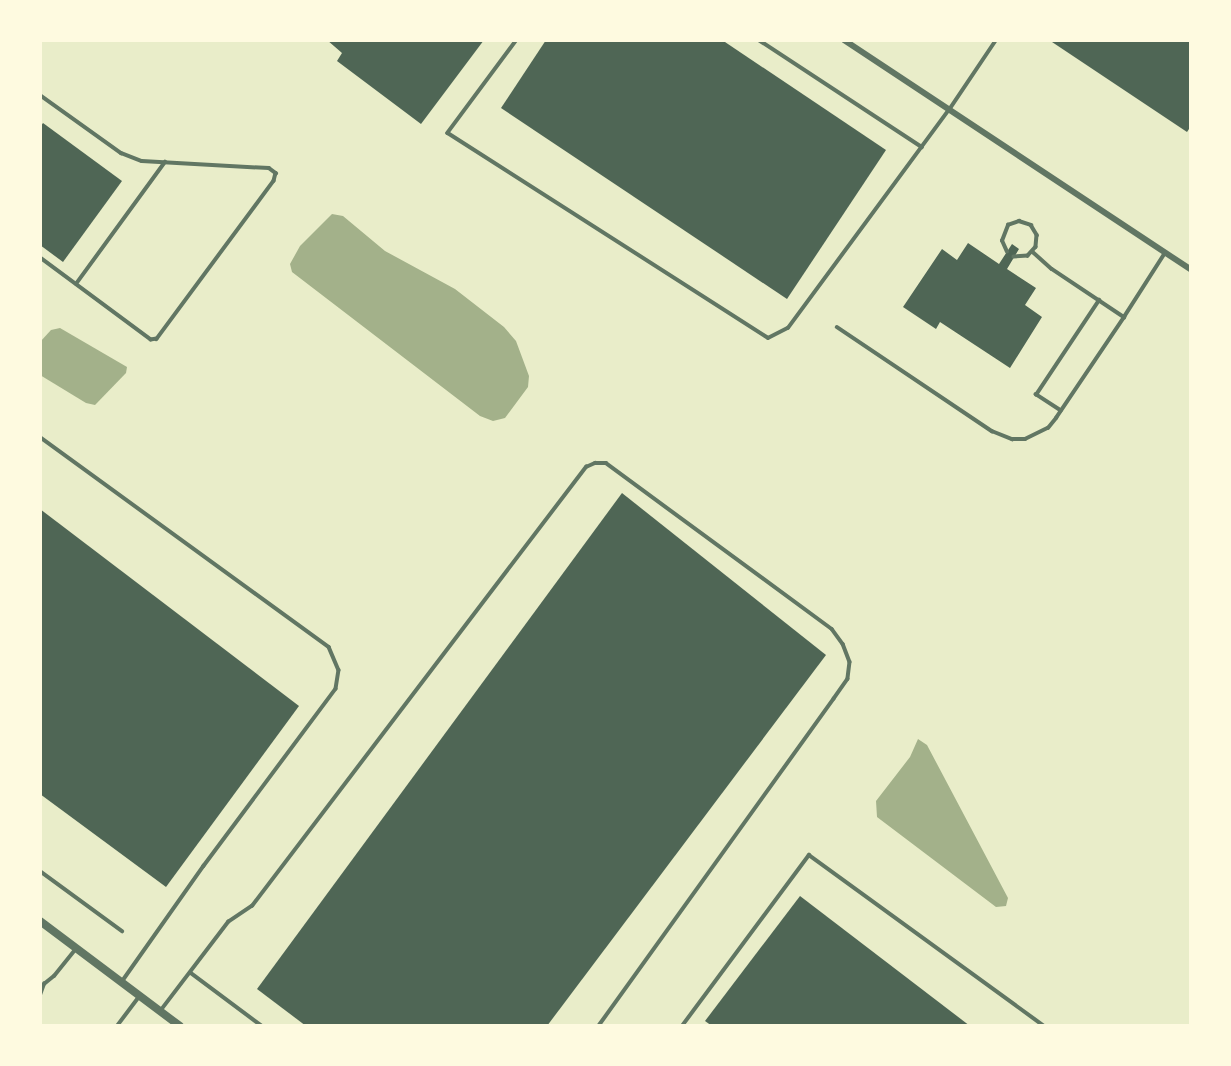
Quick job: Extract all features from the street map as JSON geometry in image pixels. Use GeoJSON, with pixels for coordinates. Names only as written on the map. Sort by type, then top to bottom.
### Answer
{"type":"FeatureCollection","features":[{"type":"Feature","properties":{"kind":"street"},"geometry":{"type":"LineString","coordinates":[[844,40],[1190,269]]}},
{"type":"Feature","properties":{"kind":"street"},"geometry":{"type":"LineString","coordinates":[[40,920],[180,1026]]}},
{"type":"Feature","properties":{"kind":"lane"},"geometry":{"type":"LineString","coordinates":[[517,40],[448,133],[768,338],[788,328],[949,110],[996,40]]}},
{"type":"Feature","properties":{"kind":"lane"},"geometry":{"type":"LineString","coordinates":[[759,40],[922,147]]}},
{"type":"Feature","properties":{"kind":"lane"},"geometry":{"type":"LineString","coordinates":[[40,95],[121,153],[142,161],[269,168],[276,173],[274,181],[157,338],[152,340],[40,258]]}},
{"type":"Feature","properties":{"kind":"lane"},"geometry":{"type":"LineString","coordinates":[[76,284],[164,162]]}},
{"type":"Feature","properties":{"kind":"lane"},"geometry":{"type":"LineString","coordinates":[[1007,252],[1002,241],[1004,230],[1019,221],[1031,225],[1037,235],[1033,252]]}},
{"type":"Feature","properties":{"kind":"lane"},"geometry":{"type":"LineString","coordinates":[[1033,252],[1052,269],[1124,317]]}},
{"type":"Feature","properties":{"kind":"lane"},"geometry":{"type":"LineString","coordinates":[[1014,257],[1023,257],[1033,252]]}},
{"type":"Feature","properties":{"kind":"lane"},"geometry":{"type":"LineString","coordinates":[[837,327],[1002,435],[1025,439],[1048,428],[1166,253]]}},
{"type":"Feature","properties":{"kind":"lane"},"geometry":{"type":"LineString","coordinates":[[1060,411],[1036,395],[1099,300]]}},
{"type":"Feature","properties":{"kind":"lane"},"geometry":{"type":"LineString","coordinates":[[40,437],[329,647],[339,670],[336,690],[204,866],[123,981]]}},
{"type":"Feature","properties":{"kind":"lane"},"geometry":{"type":"LineString","coordinates":[[161,1010],[228,922],[252,906],[586,467],[595,463],[606,463],[832,629],[843,644],[850,663],[848,679],[599,1026]]}},
{"type":"Feature","properties":{"kind":"lane"},"geometry":{"type":"LineString","coordinates":[[682,1026],[809,855],[1044,1026]]}},
{"type":"Feature","properties":{"kind":"lane"},"geometry":{"type":"LineString","coordinates":[[40,871],[122,932]]}},
{"type":"Feature","properties":{"kind":"lane"},"geometry":{"type":"LineString","coordinates":[[40,995],[42,983],[54,976],[77,948]]}},
{"type":"Feature","properties":{"kind":"lane"},"geometry":{"type":"LineString","coordinates":[[191,973],[262,1026]]}},
{"type":"Feature","properties":{"kind":"lane"},"geometry":{"type":"LineString","coordinates":[[117,1026],[141,995]]}},
{"type":"Feature","properties":{"kind":"shaded area"},"geometry":{"type":"Polygon","coordinates":[[[332,214],[343,216],[385,251],[455,289],[504,327],[516,341],[529,376],[528,387],[505,418],[493,421],[480,416],[292,272],[290,264],[300,246],[332,214]]]}},
{"type":"Feature","properties":{"kind":"shaded area"},"geometry":{"type":"Polygon","coordinates":[[[60,328],[127,367],[126,373],[95,405],[86,403],[40,375],[40,342],[51,330],[60,328]]]}},
{"type":"Feature","properties":{"kind":"shaded area"},"geometry":{"type":"Polygon","coordinates":[[[918,739],[927,745],[1008,898],[1006,906],[996,907],[877,817],[876,801],[910,757],[918,739]]]}},
{"type":"Feature","properties":{"kind":"building"},"geometry":{"type":"Polygon","coordinates":[[[327,40],[484,40],[421,124],[337,61],[342,53],[327,40]]]}},
{"type":"Feature","properties":{"kind":"building"},"geometry":{"type":"Polygon","coordinates":[[[546,40],[722,40],[886,150],[787,299],[501,108],[546,40]]]}},
{"type":"Feature","properties":{"kind":"building"},"geometry":{"type":"Polygon","coordinates":[[[1049,40],[1191,40],[1191,126],[1187,132],[1049,40]]]}},
{"type":"Feature","properties":{"kind":"building"},"geometry":{"type":"Polygon","coordinates":[[[43,123],[122,181],[63,262],[40,245],[40,127],[43,123]]]}},
{"type":"Feature","properties":{"kind":"building"},"geometry":{"type":"Polygon","coordinates":[[[968,243],[999,264],[1012,244],[1019,249],[1007,269],[1036,288],[1025,305],[1042,317],[1010,368],[940,322],[936,329],[903,307],[942,249],[957,260],[968,243]]]}},
{"type":"Feature","properties":{"kind":"building"},"geometry":{"type":"Polygon","coordinates":[[[622,493],[826,655],[547,1026],[306,1026],[257,989],[622,493]]]}},
{"type":"Feature","properties":{"kind":"building"},"geometry":{"type":"Polygon","coordinates":[[[40,509],[299,706],[166,887],[40,794],[40,509]]]}},
{"type":"Feature","properties":{"kind":"building"},"geometry":{"type":"Polygon","coordinates":[[[800,896],[970,1026],[712,1026],[705,1021],[800,896]]]}}]}
